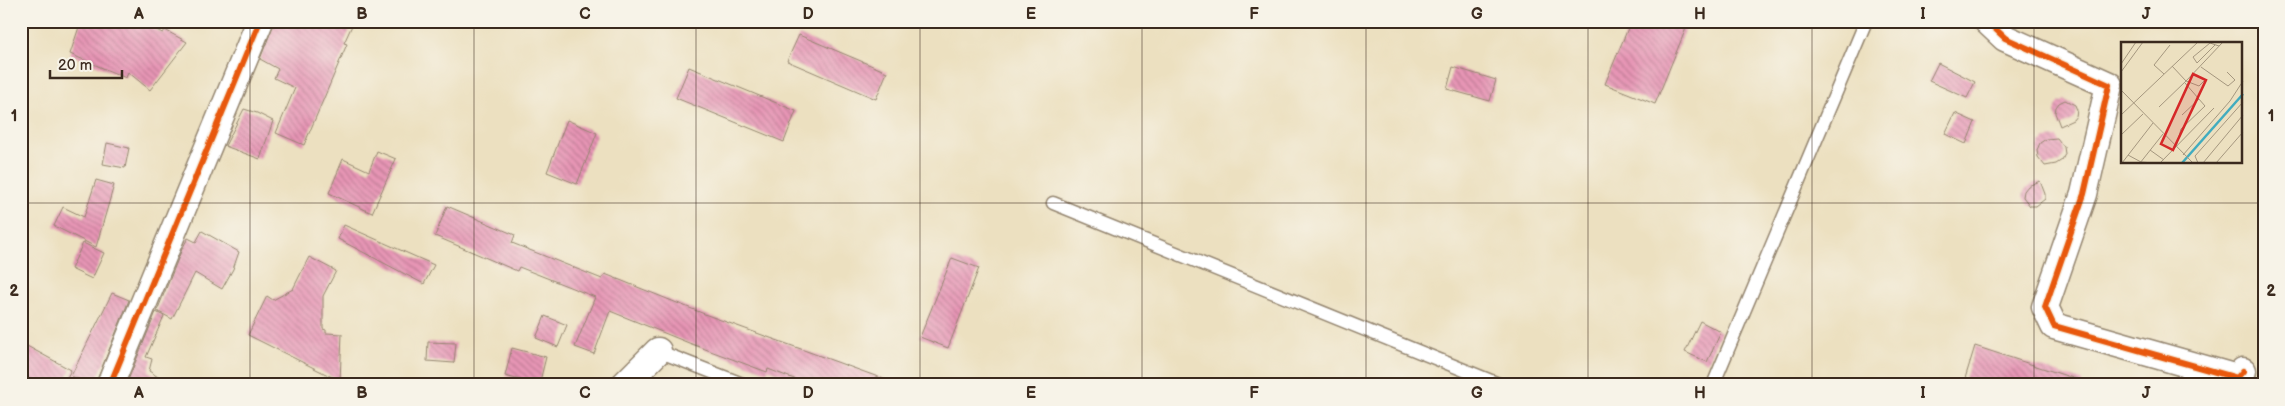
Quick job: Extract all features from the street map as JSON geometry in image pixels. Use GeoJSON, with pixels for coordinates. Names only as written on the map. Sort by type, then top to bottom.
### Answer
{"type":"FeatureCollection","features":[{"type":"Feature","properties":{"kind":"street"},"geometry":{"type":"LineString","coordinates":[[110,385],[260,21]]}},
{"type":"Feature","properties":{"kind":"street"},"geometry":{"type":"LineString","coordinates":[[1988,21],[2005,38],[2109,85],[2084,194],[2045,308],[2054,326],[2237,378],[2243,371]]}},
{"type":"Feature","properties":{"kind":"street"},"geometry":{"type":"LineString","coordinates":[[624,385],[658,351]]}},
{"type":"Feature","properties":{"kind":"lane"},"geometry":{"type":"LineString","coordinates":[[1713,385],[1866,21]]}},
{"type":"Feature","properties":{"kind":"lane"},"geometry":{"type":"LineString","coordinates":[[1053,203],[1501,385]]}},
{"type":"Feature","properties":{"kind":"lane"},"geometry":{"type":"LineString","coordinates":[[658,351],[745,385]]}},
{"type":"Feature","properties":{"kind":"building"},"geometry":{"type":"Polygon","coordinates":[[[81,21],[136,21],[163,33],[165,30],[187,42],[150,90],[128,72],[126,78],[70,54],[81,21]]]}},
{"type":"Feature","properties":{"kind":"building"},"geometry":{"type":"Polygon","coordinates":[[[275,21],[354,21],[344,43],[347,44],[304,145],[276,133],[295,88],[274,78],[278,69],[260,59],[275,21]]]}},
{"type":"Feature","properties":{"kind":"building"},"geometry":{"type":"Polygon","coordinates":[[[1631,21],[1689,21],[1655,104],[1605,84],[1631,21]]]}},
{"type":"Feature","properties":{"kind":"building"},"geometry":{"type":"Polygon","coordinates":[[[799,35],[887,72],[876,99],[787,61],[799,35]]]}},
{"type":"Feature","properties":{"kind":"building"},"geometry":{"type":"Polygon","coordinates":[[[1938,63],[1975,82],[1967,98],[1929,81],[1938,63]]]}},
{"type":"Feature","properties":{"kind":"building"},"geometry":{"type":"Polygon","coordinates":[[[689,67],[796,111],[784,142],[676,98],[689,67]]]}},
{"type":"Feature","properties":{"kind":"building"},"geometry":{"type":"Polygon","coordinates":[[[1453,67],[1496,80],[1490,101],[1447,89],[1453,67]]]}},
{"type":"Feature","properties":{"kind":"building"},"geometry":{"type":"Polygon","coordinates":[[[2065,100],[2075,105],[2077,110],[2076,116],[2073,120],[2060,126],[2055,113],[2056,107],[2065,100]]]}},
{"type":"Feature","properties":{"kind":"building"},"geometry":{"type":"Polygon","coordinates":[[[244,109],[273,121],[260,159],[225,146],[244,109]]]}},
{"type":"Feature","properties":{"kind":"building"},"geometry":{"type":"Polygon","coordinates":[[[1955,113],[1975,122],[1966,144],[1945,134],[1955,113]]]}},
{"type":"Feature","properties":{"kind":"building"},"geometry":{"type":"Polygon","coordinates":[[[567,120],[597,133],[577,184],[547,172],[567,120]]]}},
{"type":"Feature","properties":{"kind":"building"},"geometry":{"type":"Polygon","coordinates":[[[2057,138],[2064,147],[2065,154],[2062,160],[2056,164],[2045,166],[2038,157],[2037,150],[2040,143],[2046,139],[2057,138]]]}},
{"type":"Feature","properties":{"kind":"building"},"geometry":{"type":"Polygon","coordinates":[[[107,143],[129,148],[125,168],[103,164],[107,143]]]}},
{"type":"Feature","properties":{"kind":"building"},"geometry":{"type":"Polygon","coordinates":[[[377,151],[396,159],[372,213],[329,193],[343,159],[369,171],[377,151]]]}},
{"type":"Feature","properties":{"kind":"building"},"geometry":{"type":"Polygon","coordinates":[[[96,180],[114,185],[96,247],[54,226],[63,207],[84,217],[96,180]]]}},
{"type":"Feature","properties":{"kind":"building"},"geometry":{"type":"Polygon","coordinates":[[[2040,181],[2045,199],[2036,206],[2030,206],[2023,197],[2024,191],[2028,186],[2040,181]]]}},
{"type":"Feature","properties":{"kind":"building"},"geometry":{"type":"Polygon","coordinates":[[[447,206],[515,235],[512,243],[602,279],[605,274],[707,315],[892,382],[892,385],[810,385],[768,369],[767,372],[610,311],[594,354],[575,347],[595,297],[519,267],[517,271],[435,236],[447,206]]]}},
{"type":"Feature","properties":{"kind":"building"},"geometry":{"type":"Polygon","coordinates":[[[344,225],[434,265],[424,284],[338,239],[344,225]]]}},
{"type":"Feature","properties":{"kind":"building"},"geometry":{"type":"Polygon","coordinates":[[[202,231],[239,252],[233,269],[222,289],[195,273],[172,319],[157,311],[188,238],[196,242],[202,231]]]}},
{"type":"Feature","properties":{"kind":"building"},"geometry":{"type":"Polygon","coordinates":[[[83,243],[104,253],[92,279],[71,269],[83,243]]]}},
{"type":"Feature","properties":{"kind":"building"},"geometry":{"type":"Polygon","coordinates":[[[309,257],[336,271],[323,296],[323,329],[326,330],[326,333],[342,334],[340,381],[248,335],[267,296],[273,300],[293,289],[309,257]]]}},
{"type":"Feature","properties":{"kind":"building"},"geometry":{"type":"Polygon","coordinates":[[[952,258],[979,268],[948,348],[920,337],[952,258]]]}},
{"type":"Feature","properties":{"kind":"building"},"geometry":{"type":"Polygon","coordinates":[[[112,293],[129,300],[95,385],[93,385],[71,376],[112,293]]]}},
{"type":"Feature","properties":{"kind":"building"},"geometry":{"type":"Polygon","coordinates":[[[156,312],[164,316],[146,357],[152,359],[149,371],[170,385],[126,385],[156,312]]]}},
{"type":"Feature","properties":{"kind":"building"},"geometry":{"type":"Polygon","coordinates":[[[545,316],[567,325],[558,347],[536,338],[545,316]]]}},
{"type":"Feature","properties":{"kind":"building"},"geometry":{"type":"Polygon","coordinates":[[[1700,321],[1721,332],[1707,362],[1685,352],[1700,321]]]}},
{"type":"Feature","properties":{"kind":"building"},"geometry":{"type":"Polygon","coordinates":[[[428,342],[456,343],[454,363],[427,361],[428,342]]]}},
{"type":"Feature","properties":{"kind":"building"},"geometry":{"type":"Polygon","coordinates":[[[27,346],[71,370],[63,385],[40,385],[25,376],[27,346]]]}},
{"type":"Feature","properties":{"kind":"building"},"geometry":{"type":"Polygon","coordinates":[[[1975,346],[2082,381],[2082,385],[1963,385],[1975,346]]]}},
{"type":"Feature","properties":{"kind":"building"},"geometry":{"type":"Polygon","coordinates":[[[512,348],[546,357],[539,385],[505,376],[512,348]]]}},
{"type":"Feature","properties":{"kind":"cycle path"},"geometry":{"type":"LineString","coordinates":[[110,385],[260,21]]}},
{"type":"Feature","properties":{"kind":"cycle path"},"geometry":{"type":"LineString","coordinates":[[1987,21],[2005,38],[2109,85],[2084,194],[2045,307],[2054,326],[2237,378],[2243,371]]}}]}
